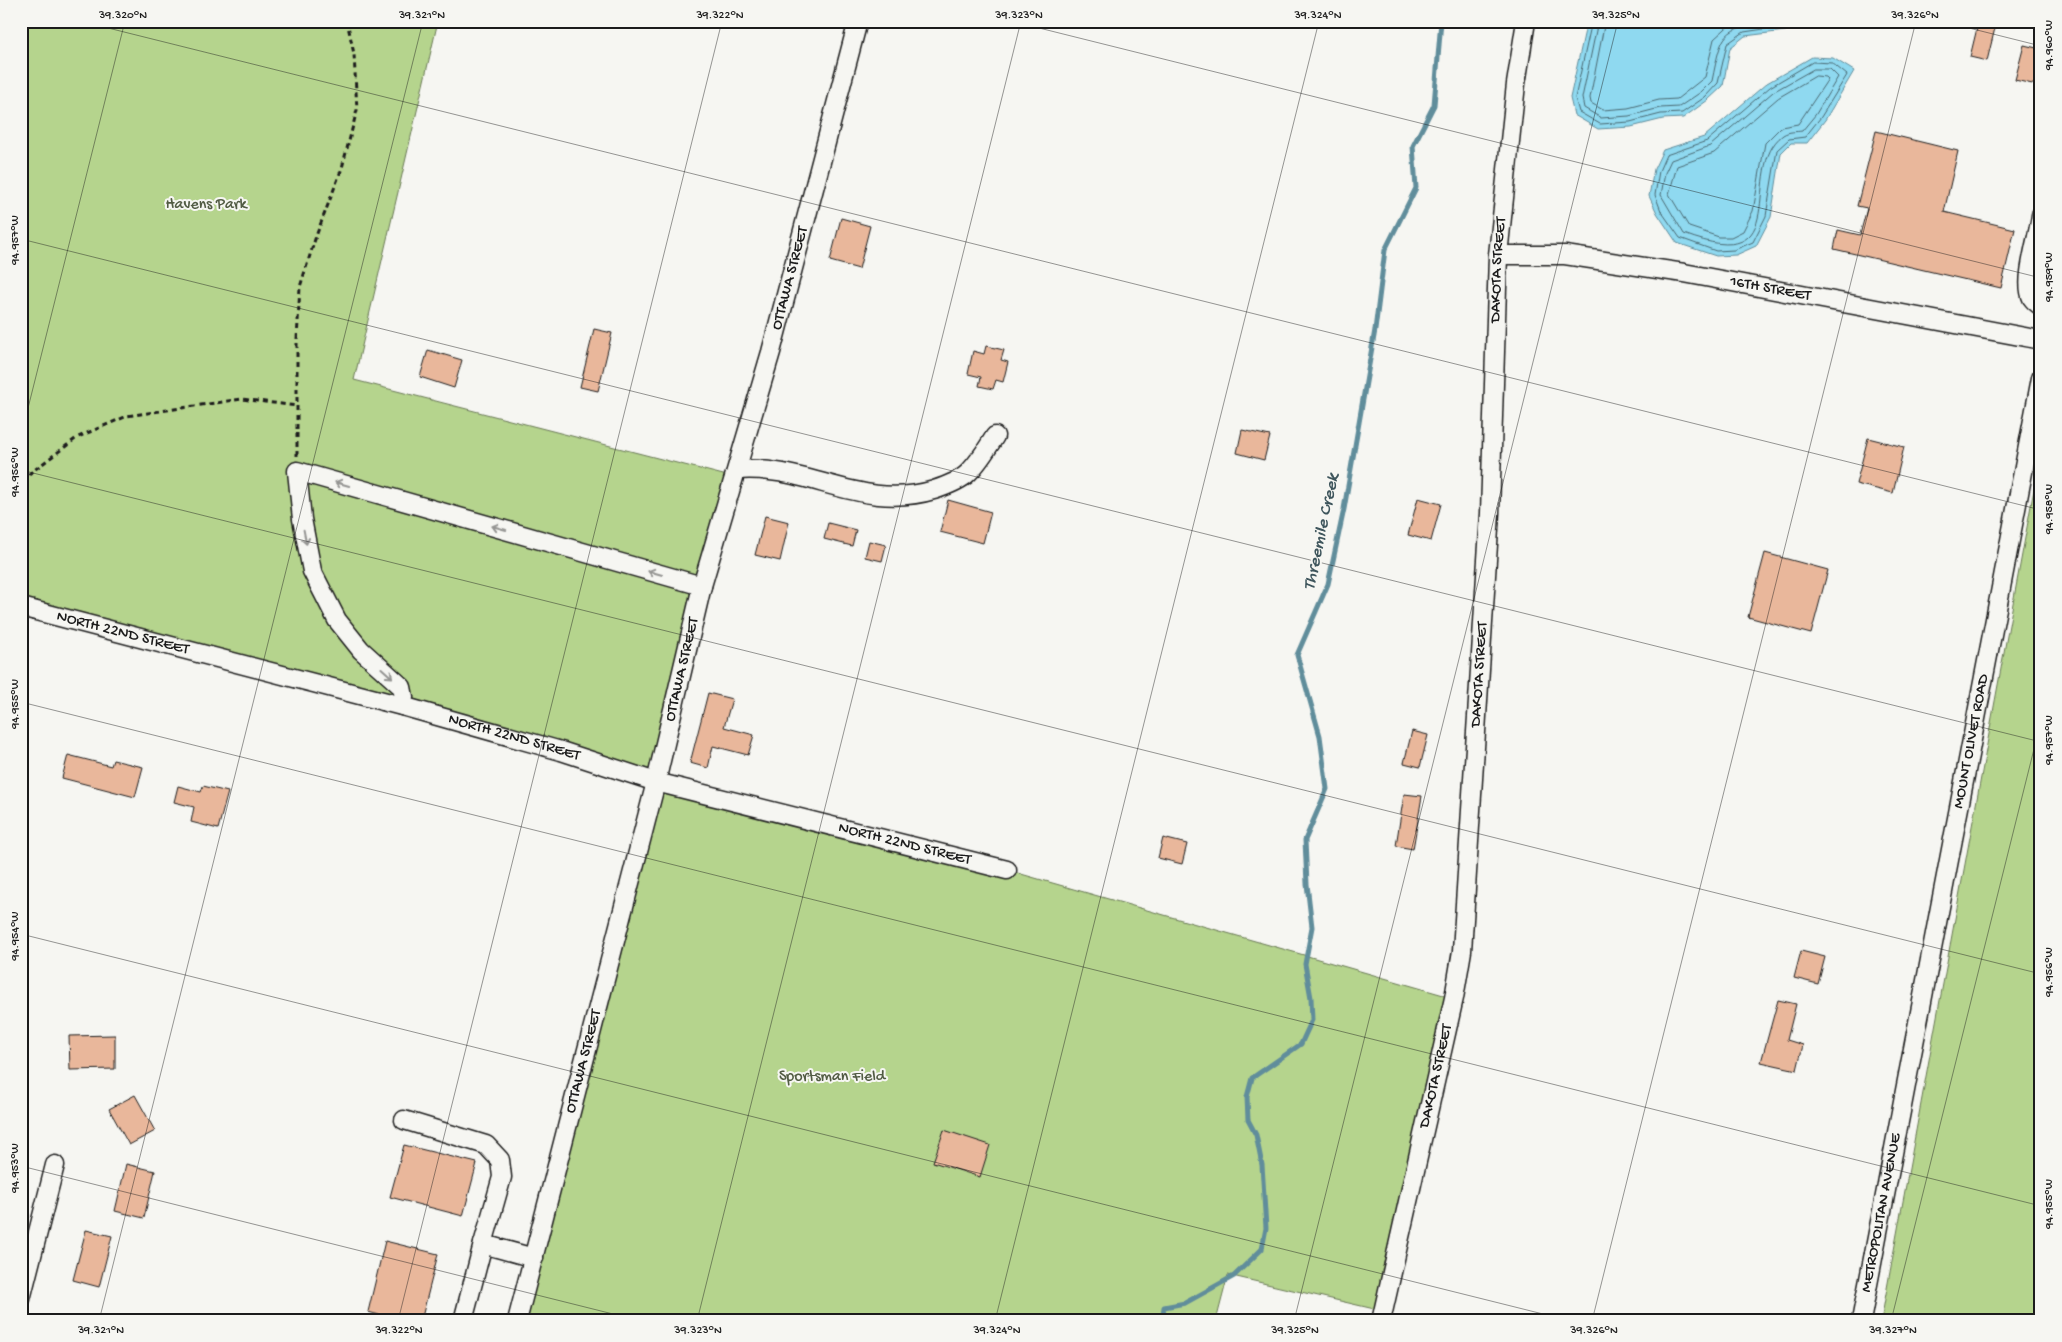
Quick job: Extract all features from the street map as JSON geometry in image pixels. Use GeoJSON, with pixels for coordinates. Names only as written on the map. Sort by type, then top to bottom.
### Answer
{"type":"FeatureCollection","features":[{"type":"Feature","properties":{"kind":"street","name":"OTTAWA STREET"},"geometry":{"type":"LineString","coordinates":[[517,1321],[656,782],[702,586],[771,352],[858,21]]}},
{"type":"Feature","properties":{"kind":"street","name":"DAKOTA STREET"},"geometry":{"type":"LineString","coordinates":[[1380,1321],[1454,998],[1462,951],[1490,513],[1498,255],[1516,84],[1526,21]]}},
{"type":"Feature","properties":{"kind":"street"},"geometry":{"type":"LineString","coordinates":[[2041,215],[2030,273],[2030,289],[2032,299],[2041,306]]}},
{"type":"Feature","properties":{"kind":"street","name":"16TH STREET"},"geometry":{"type":"LineString","coordinates":[[1498,255],[1565,255],[1684,272],[2041,340]]}},
{"type":"Feature","properties":{"kind":"street","name":"MOUNT OLIVET ROAD"},"geometry":{"type":"LineString","coordinates":[[1902,1104],[2041,378]]}},
{"type":"Feature","properties":{"kind":"street"},"geometry":{"type":"LineString","coordinates":[[737,470],[770,470],[876,496],[912,496],[945,487],[967,474],[978,462],[995,436]]}},
{"type":"Feature","properties":{"kind":"street"},"geometry":{"type":"LineString","coordinates":[[402,706],[404,697],[402,687],[361,650],[337,620],[312,572],[302,519],[297,472],[702,586]]}},
{"type":"Feature","properties":{"kind":"street","name":"NORTH 22ND STREET"},"geometry":{"type":"LineString","coordinates":[[21,607],[402,706],[561,751],[656,782],[1007,870]]}},
{"type":"Feature","properties":{"kind":"street","name":"METROPOLITAN AVENUE"},"geometry":{"type":"LineString","coordinates":[[1860,1321],[1902,1104]]}},
{"type":"Feature","properties":{"kind":"street"},"geometry":{"type":"LineString","coordinates":[[404,1120],[486,1144],[500,1160],[502,1177],[462,1321]]}},
{"type":"Feature","properties":{"kind":"street"},"geometry":{"type":"LineString","coordinates":[[21,1299],[55,1165]]}},
{"type":"Feature","properties":{"kind":"street"},"geometry":{"type":"LineString","coordinates":[[483,1244],[534,1258]]}},
{"type":"Feature","properties":{"kind":"path"},"geometry":{"type":"LineString","coordinates":[[297,472],[300,286],[316,236],[342,168],[357,110],[354,54],[347,21]]}},
{"type":"Feature","properties":{"kind":"path"},"geometry":{"type":"LineString","coordinates":[[21,480],[78,437],[128,416],[242,399],[297,406]]}},
{"type":"Feature","properties":{"kind":"green space"},"geometry":{"type":"Polygon","coordinates":[[[21,21],[438,21],[354,380],[735,478],[656,781],[1007,870],[1454,998],[1383,1311],[1228,1275],[1216,1321],[517,1321],[656,782],[21,607],[21,21]]]}},
{"type":"Feature","properties":{"kind":"green space"},"geometry":{"type":"Polygon","coordinates":[[[2041,458],[2041,1321],[1881,1321],[2039,462],[2041,458]]]}},
{"type":"Feature","properties":{"kind":"water"},"geometry":{"type":"Polygon","coordinates":[[[1587,21],[1813,21],[1785,31],[1745,36],[1730,48],[1723,86],[1708,100],[1683,118],[1663,119],[1631,127],[1598,129],[1574,115],[1570,98],[1587,21]]]}},
{"type":"Feature","properties":{"kind":"water"},"geometry":{"type":"Polygon","coordinates":[[[1812,57],[1833,58],[1854,71],[1825,120],[1807,143],[1791,143],[1781,153],[1771,217],[1756,246],[1736,255],[1716,256],[1677,243],[1657,213],[1649,196],[1654,169],[1663,150],[1704,137],[1767,83],[1812,57]]]}},
{"type":"Feature","properties":{"kind":"building"},"geometry":{"type":"Polygon","coordinates":[[[1978,24],[1995,28],[1987,61],[1970,57],[1978,24]]]}},
{"type":"Feature","properties":{"kind":"building"},"geometry":{"type":"Polygon","coordinates":[[[2024,45],[2041,49],[2041,86],[2015,80],[2024,45]]]}},
{"type":"Feature","properties":{"kind":"building"},"geometry":{"type":"Polygon","coordinates":[[[1876,131],[1958,151],[1944,212],[2015,229],[2001,288],[1834,249],[1838,230],[1860,235],[1867,208],[1857,206],[1876,131]]]}},
{"type":"Feature","properties":{"kind":"building"},"geometry":{"type":"Polygon","coordinates":[[[841,218],[870,226],[859,269],[830,261],[841,218]]]}},
{"type":"Feature","properties":{"kind":"building"},"geometry":{"type":"Polygon","coordinates":[[[594,329],[612,333],[598,391],[580,387],[594,329]]]}},
{"type":"Feature","properties":{"kind":"building"},"geometry":{"type":"Polygon","coordinates":[[[986,346],[1004,350],[1001,360],[1008,362],[1003,382],[996,380],[993,389],[979,386],[981,377],[968,374],[973,351],[984,354],[986,346]]]}},
{"type":"Feature","properties":{"kind":"building"},"geometry":{"type":"Polygon","coordinates":[[[428,350],[462,360],[454,388],[420,377],[428,350]]]}},
{"type":"Feature","properties":{"kind":"building"},"geometry":{"type":"Polygon","coordinates":[[[1242,430],[1270,436],[1264,460],[1237,453],[1242,430]]]}},
{"type":"Feature","properties":{"kind":"building"},"geometry":{"type":"Polygon","coordinates":[[[1868,438],[1904,447],[1893,493],[1856,484],[1868,438]]]}},
{"type":"Feature","properties":{"kind":"building"},"geometry":{"type":"Polygon","coordinates":[[[1418,498],[1441,504],[1431,541],[1408,535],[1418,498]]]}},
{"type":"Feature","properties":{"kind":"building"},"geometry":{"type":"Polygon","coordinates":[[[948,500],[991,512],[983,543],[940,532],[948,500]]]}},
{"type":"Feature","properties":{"kind":"building"},"geometry":{"type":"Polygon","coordinates":[[[765,516],[789,522],[780,561],[755,555],[765,516]]]}},
{"type":"Feature","properties":{"kind":"building"},"geometry":{"type":"Polygon","coordinates":[[[828,523],[856,530],[852,546],[824,539],[828,523]]]}},
{"type":"Feature","properties":{"kind":"building"},"geometry":{"type":"Polygon","coordinates":[[[869,541],[886,545],[882,561],[865,557],[869,541]]]}},
{"type":"Feature","properties":{"kind":"building"},"geometry":{"type":"Polygon","coordinates":[[[1765,553],[1828,570],[1811,634],[1748,617],[1765,553]]]}},
{"type":"Feature","properties":{"kind":"building"},"geometry":{"type":"Polygon","coordinates":[[[708,693],[732,699],[724,727],[754,735],[748,755],[713,746],[708,768],[690,763],[708,693]]]}},
{"type":"Feature","properties":{"kind":"building"},"geometry":{"type":"Polygon","coordinates":[[[1412,731],[1428,735],[1420,767],[1404,763],[1412,731]]]}},
{"type":"Feature","properties":{"kind":"building"},"geometry":{"type":"Polygon","coordinates":[[[68,755],[111,766],[113,760],[143,767],[135,797],[62,778],[68,755]]]}},
{"type":"Feature","properties":{"kind":"building"},"geometry":{"type":"Polygon","coordinates":[[[178,786],[201,792],[203,786],[228,792],[218,829],[191,822],[194,807],[174,802],[178,786]]]}},
{"type":"Feature","properties":{"kind":"building"},"geometry":{"type":"Polygon","coordinates":[[[1404,794],[1422,796],[1413,849],[1396,846],[1404,794]]]}},
{"type":"Feature","properties":{"kind":"building"},"geometry":{"type":"Polygon","coordinates":[[[1163,838],[1187,844],[1182,864],[1158,858],[1163,838]]]}},
{"type":"Feature","properties":{"kind":"building"},"geometry":{"type":"Polygon","coordinates":[[[1801,951],[1825,957],[1818,984],[1794,978],[1801,951]]]}},
{"type":"Feature","properties":{"kind":"building"},"geometry":{"type":"Polygon","coordinates":[[[1778,1000],[1796,1004],[1787,1040],[1803,1045],[1797,1070],[1761,1062],[1778,1000]]]}},
{"type":"Feature","properties":{"kind":"building"},"geometry":{"type":"Polygon","coordinates":[[[115,1035],[115,1069],[70,1070],[69,1036],[115,1035]]]}},
{"type":"Feature","properties":{"kind":"building"},"geometry":{"type":"Polygon","coordinates":[[[135,1095],[155,1131],[129,1145],[109,1109],[135,1095]]]}},
{"type":"Feature","properties":{"kind":"building"},"geometry":{"type":"Polygon","coordinates":[[[944,1130],[990,1145],[980,1177],[933,1162],[944,1130]]]}},
{"type":"Feature","properties":{"kind":"building"},"geometry":{"type":"Polygon","coordinates":[[[404,1145],[477,1163],[463,1216],[390,1197],[404,1145]]]}},
{"type":"Feature","properties":{"kind":"building"},"geometry":{"type":"Polygon","coordinates":[[[126,1164],[155,1171],[144,1218],[115,1211],[126,1164]]]}},
{"type":"Feature","properties":{"kind":"building"},"geometry":{"type":"Polygon","coordinates":[[[86,1230],[112,1236],[99,1287],[73,1280],[86,1230]]]}},
{"type":"Feature","properties":{"kind":"building"},"geometry":{"type":"Polygon","coordinates":[[[385,1241],[438,1254],[421,1321],[403,1321],[368,1312],[385,1241]]]}},
{"type":"Feature","properties":{"kind":"waterway","name":"Threemile Creek"},"geometry":{"type":"LineString","coordinates":[[1162,1321],[1164,1307],[1185,1303],[1234,1276],[1262,1249],[1266,1228],[1262,1165],[1256,1135],[1248,1120],[1247,1097],[1252,1078],[1301,1044],[1312,1020],[1311,998],[1305,964],[1312,927],[1307,884],[1305,840],[1327,789],[1320,736],[1297,655],[1328,584],[1344,509],[1375,330],[1385,250],[1416,188],[1413,146],[1434,105],[1441,21]]}},
{"type":"Feature","properties":{"kind":"park label","name":"Havens Park"},"geometry":{"type":"Point","coordinates":[206,205]}},
{"type":"Feature","properties":{"kind":"park label","name":"Sportsman Field"},"geometry":{"type":"Point","coordinates":[832,1077]}}]}
